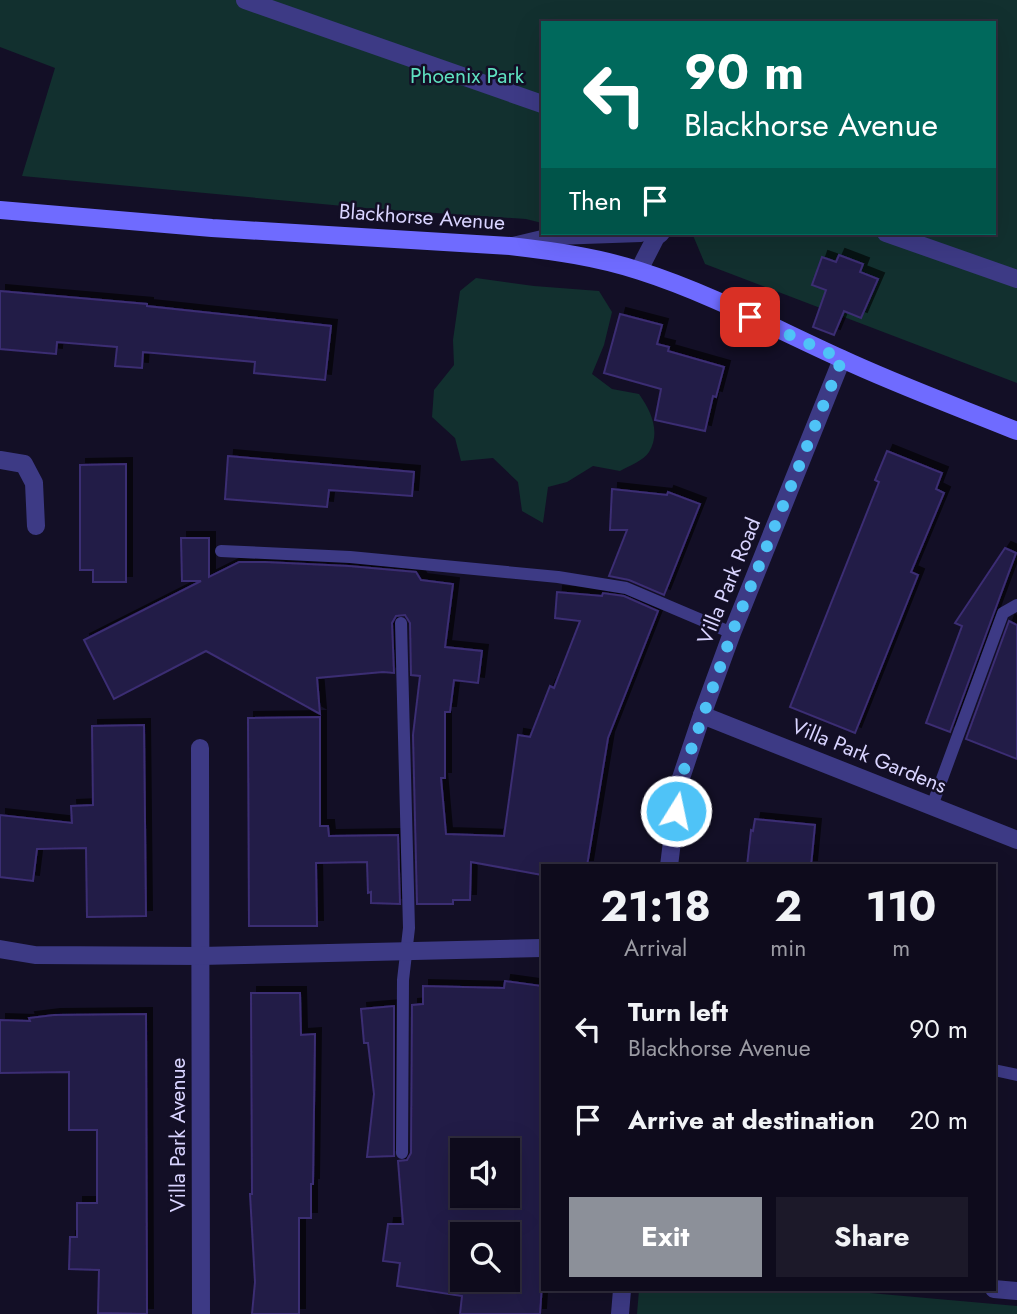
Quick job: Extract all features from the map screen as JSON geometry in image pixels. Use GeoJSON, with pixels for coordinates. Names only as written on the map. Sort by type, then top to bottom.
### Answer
{"type":"FeatureCollection","features":[{"type":"Feature","properties":{"kind":"main road","name":"Blackhorse Avenue"},"geometry":{"type":"LineString","coordinates":[[0,210],[212,228],[547,250],[639,270],[842,359],[1017,431]]}},
{"type":"Feature","properties":{"kind":"street"},"geometry":{"type":"LineString","coordinates":[[245,0],[541,104]]}},
{"type":"Feature","properties":{"kind":"street"},"geometry":{"type":"LineString","coordinates":[[510,246],[555,236],[583,235]]}},
{"type":"Feature","properties":{"kind":"street"},"geometry":{"type":"LineString","coordinates":[[639,270],[658,235]]}},
{"type":"Feature","properties":{"kind":"street"},"geometry":{"type":"LineString","coordinates":[[892,235],[1017,279]]}},
{"type":"Feature","properties":{"kind":"street","name":"Villa Park Road"},"geometry":{"type":"LineString","coordinates":[[669,864],[679,784],[702,715],[842,359]]}},
{"type":"Feature","properties":{"kind":"street"},"geometry":{"type":"LineString","coordinates":[[0,460],[24,464],[34,483],[36,526]]}},
{"type":"Feature","properties":{"kind":"street","name":"Villa Park Gardens"},"geometry":{"type":"LineString","coordinates":[[702,715],[1017,840]]}},
{"type":"Feature","properties":{"kind":"street","name":"Villa Park Avenue"},"geometry":{"type":"LineString","coordinates":[[200,748],[201,1314]]}},
{"type":"Feature","properties":{"kind":"street"},"geometry":{"type":"LineString","coordinates":[[0,949],[35,955],[200,956],[541,948]]}},
{"type":"Feature","properties":{"kind":"street"},"geometry":{"type":"LineString","coordinates":[[996,1289],[1017,1291]]}},
{"type":"Feature","properties":{"kind":"street"},"geometry":{"type":"LineString","coordinates":[[620,1314],[621,1291]]}},
{"type":"Feature","properties":{"kind":"lane"},"geometry":{"type":"LineString","coordinates":[[221,551],[351,557],[558,577],[626,588],[732,633]]}},
{"type":"Feature","properties":{"kind":"lane"},"geometry":{"type":"LineString","coordinates":[[932,806],[1003,613],[1017,605]]}},
{"type":"Feature","properties":{"kind":"lane"},"geometry":{"type":"LineString","coordinates":[[401,623],[409,928],[403,980],[402,1153]]}},
{"type":"Feature","properties":{"kind":"lane"},"geometry":{"type":"LineString","coordinates":[[996,1070],[1017,1075]]}},
{"type":"Feature","properties":{"kind":"green space","name":"Phoenix Park"},"geometry":{"type":"Polygon","coordinates":[[[0,0],[1017,0],[1017,383],[705,264],[693,235],[996,235],[996,21],[541,21],[541,223],[526,219],[376,209],[22,176],[55,68],[0,47],[0,0]]]}},
{"type":"Feature","properties":{"kind":"green space"},"geometry":{"type":"Polygon","coordinates":[[[476,278],[599,291],[612,312],[604,345],[592,374],[612,389],[639,394],[653,422],[653,444],[647,455],[640,460],[620,471],[593,466],[567,482],[548,487],[543,523],[522,511],[518,482],[493,458],[461,461],[455,438],[432,417],[434,390],[454,365],[453,340],[460,291],[476,278]]]}},
{"type":"Feature","properties":{"kind":"green space"},"geometry":{"type":"Polygon","coordinates":[[[639,1291],[847,1291],[1017,1306],[1017,1314],[637,1314],[639,1291]]]}},
{"type":"Feature","properties":{"kind":"building"},"geometry":{"type":"Polygon","coordinates":[[[839,255],[863,264],[860,272],[878,279],[861,318],[844,311],[834,335],[813,327],[826,290],[812,285],[822,257],[836,262],[839,255]]]}},
{"type":"Feature","properties":{"kind":"building"},"geometry":{"type":"Polygon","coordinates":[[[0,291],[147,304],[331,326],[325,380],[254,373],[255,362],[143,352],[142,368],[115,366],[117,347],[57,342],[56,354],[0,349],[0,291]]]}},
{"type":"Feature","properties":{"kind":"building"},"geometry":{"type":"Polygon","coordinates":[[[620,314],[662,325],[657,344],[669,347],[668,351],[724,367],[716,397],[713,396],[705,431],[655,420],[661,389],[604,373],[620,314]]]}},
{"type":"Feature","properties":{"kind":"building"},"geometry":{"type":"Polygon","coordinates":[[[887,451],[942,473],[936,489],[944,493],[911,572],[918,575],[855,733],[790,707],[879,482],[875,480],[887,451]]]}},
{"type":"Feature","properties":{"kind":"building"},"geometry":{"type":"Polygon","coordinates":[[[228,456],[414,472],[412,496],[329,490],[327,507],[225,499],[228,456]]]}},
{"type":"Feature","properties":{"kind":"building"},"geometry":{"type":"Polygon","coordinates":[[[126,464],[126,582],[93,582],[93,570],[80,570],[80,465],[126,464]]]}},
{"type":"Feature","properties":{"kind":"building"},"geometry":{"type":"Polygon","coordinates":[[[612,489],[667,495],[668,492],[700,504],[664,595],[629,580],[609,576],[627,530],[610,530],[612,489]]]}},
{"type":"Feature","properties":{"kind":"building"},"geometry":{"type":"Polygon","coordinates":[[[181,538],[209,538],[209,577],[239,562],[265,562],[416,572],[421,580],[453,584],[445,647],[482,651],[478,683],[454,680],[450,712],[445,712],[445,778],[441,778],[446,834],[504,836],[518,735],[530,737],[550,686],[554,688],[580,621],[555,618],[557,592],[624,596],[658,611],[608,738],[587,864],[541,864],[541,875],[471,862],[470,900],[453,900],[453,904],[417,904],[413,735],[420,676],[411,675],[410,623],[405,615],[396,616],[392,623],[394,673],[317,678],[320,714],[206,651],[114,699],[84,640],[201,581],[182,581],[181,538]]]}},
{"type":"Feature","properties":{"kind":"building"},"geometry":{"type":"Polygon","coordinates":[[[1005,548],[1016,553],[950,732],[926,723],[962,626],[955,623],[1005,548]]]}},
{"type":"Feature","properties":{"kind":"building"},"geometry":{"type":"Polygon","coordinates":[[[1009,621],[1017,625],[1017,759],[966,739],[1009,621]]]}},
{"type":"Feature","properties":{"kind":"building"},"geometry":{"type":"Polygon","coordinates":[[[320,717],[320,826],[328,826],[329,836],[398,835],[400,904],[371,903],[367,862],[316,863],[317,926],[249,926],[248,718],[320,717]]]}},
{"type":"Feature","properties":{"kind":"building"},"geometry":{"type":"Polygon","coordinates":[[[144,725],[146,916],[87,917],[86,848],[37,849],[33,881],[0,877],[0,815],[72,823],[71,806],[93,805],[92,726],[144,725]]]}},
{"type":"Feature","properties":{"kind":"building"},"geometry":{"type":"Polygon","coordinates":[[[755,819],[815,825],[811,864],[747,864],[751,830],[753,831],[755,819]]]}},
{"type":"Feature","properties":{"kind":"building"},"geometry":{"type":"Polygon","coordinates":[[[505,981],[541,986],[540,1314],[460,1314],[462,1296],[397,1286],[400,1263],[383,1261],[388,1224],[403,1224],[398,1161],[407,1160],[411,1153],[412,1005],[423,1004],[423,986],[504,988],[505,981]]]}},
{"type":"Feature","properties":{"kind":"building"},"geometry":{"type":"Polygon","coordinates":[[[251,993],[300,993],[301,1035],[315,1034],[313,1184],[311,1218],[299,1218],[299,1314],[252,1314],[255,1282],[250,1194],[251,993]]]}},
{"type":"Feature","properties":{"kind":"building"},"geometry":{"type":"Polygon","coordinates":[[[394,1006],[394,1156],[367,1157],[374,1094],[368,1043],[364,1043],[361,1009],[394,1006]]]}},
{"type":"Feature","properties":{"kind":"building"},"geometry":{"type":"Polygon","coordinates":[[[146,1014],[147,1314],[98,1313],[99,1270],[69,1269],[70,1237],[77,1237],[77,1203],[97,1203],[97,1130],[69,1130],[69,1072],[0,1073],[0,1020],[30,1021],[29,1018],[54,1015],[146,1014]]]}},
{"type":"Feature","properties":{"kind":"route"},"geometry":{"type":"LineString","coordinates":[[676,811],[679,784],[732,633],[842,359],[750,317]]}}]}
